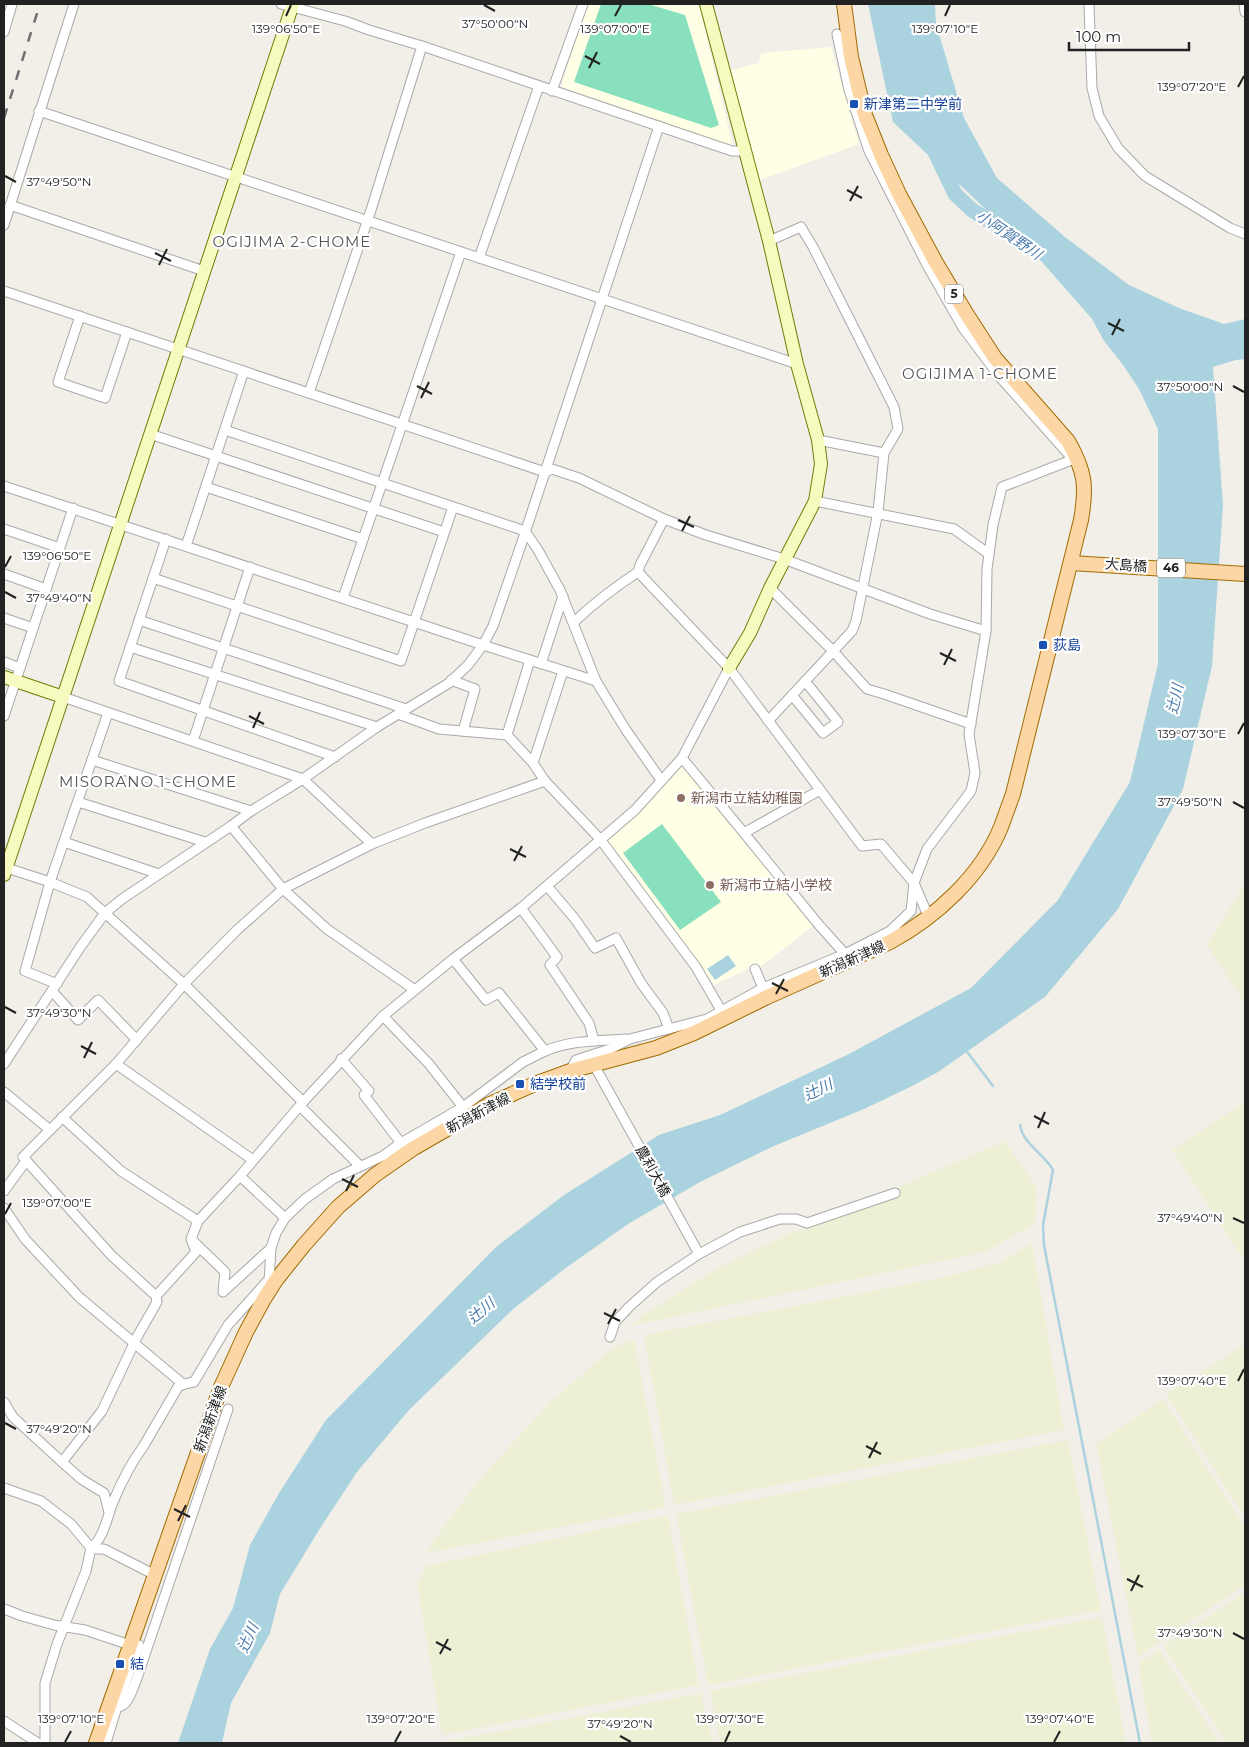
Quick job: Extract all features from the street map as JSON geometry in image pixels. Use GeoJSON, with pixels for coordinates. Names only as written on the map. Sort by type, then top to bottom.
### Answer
{"type":"FeatureCollection","features":[{"type":"Feature","properties":{"kind":"main road","name":"5"},"geometry":{"type":"LineString","coordinates":[[844,4],[851,57],[865,115],[899,194],[935,261],[995,358],[1068,441],[1075,457],[1085,482],[1085,499],[1071,563]]}},
{"type":"Feature","properties":{"kind":"main road","name":"大島橋"},"geometry":{"type":"LineString","coordinates":[[1071,563],[1098,563],[1245,574]]}},
{"type":"Feature","properties":{"kind":"main road","name":"新潟新津線"},"geometry":{"type":"LineString","coordinates":[[96,1743],[221,1388],[246,1332],[264,1299],[276,1280],[304,1245],[338,1207],[375,1175],[414,1148],[490,1104],[570,1071],[656,1048],[694,1033],[764,993],[890,942],[929,918],[978,867],[1001,828],[1012,794],[1071,563]]}},
{"type":"Feature","properties":{"kind":"street"},"geometry":{"type":"LineString","coordinates":[[4,32],[12,4]]}},
{"type":"Feature","properties":{"kind":"street"},"geometry":{"type":"LineString","coordinates":[[4,225],[74,4]]}},
{"type":"Feature","properties":{"kind":"street"},"geometry":{"type":"LineString","coordinates":[[552,91],[584,4]]}},
{"type":"Feature","properties":{"kind":"street"},"geometry":{"type":"LineString","coordinates":[[156,1296],[196,1252],[191,1239],[198,1221],[240,1176],[341,1059],[383,1016],[547,886],[635,810],[682,758],[729,668],[750,633],[784,559],[815,500],[821,464],[818,440],[797,364],[746,151],[706,4]]}},
{"type":"Feature","properties":{"kind":"street"},"geometry":{"type":"LineString","coordinates":[[1089,4],[1092,88],[1099,116],[1118,148],[1146,176],[1230,228],[1245,234]]}},
{"type":"Feature","properties":{"kind":"street"},"geometry":{"type":"LineString","coordinates":[[1244,4],[1245,12]]}},
{"type":"Feature","properties":{"kind":"street"},"geometry":{"type":"LineString","coordinates":[[360,1166],[184,984],[87,897],[50,882],[4,870],[236,177],[289,5],[422,46],[732,151],[746,151]]}},
{"type":"Feature","properties":{"kind":"street"},"geometry":{"type":"LineString","coordinates":[[837,34],[848,90],[870,151],[927,265],[963,328],[993,368],[1075,457],[1002,487],[996,504],[989,554],[986,630],[969,734],[975,773],[971,791],[927,849],[914,882],[911,912],[890,931]]}},
{"type":"Feature","properties":{"kind":"street"},"geometry":{"type":"LineString","coordinates":[[308,393],[367,221],[422,46]]}},
{"type":"Feature","properties":{"kind":"street"},"geometry":{"type":"LineString","coordinates":[[479,258],[539,86]]}},
{"type":"Feature","properties":{"kind":"street"},"geometry":{"type":"LineString","coordinates":[[39,111],[797,364]]}},
{"type":"Feature","properties":{"kind":"street"},"geometry":{"type":"LineString","coordinates":[[4,1064],[105,912],[251,811],[303,779],[451,680],[468,664],[483,645],[493,626],[659,126]]}},
{"type":"Feature","properties":{"kind":"street"},"geometry":{"type":"LineString","coordinates":[[10,205],[204,271]]}},
{"type":"Feature","properties":{"kind":"street"},"geometry":{"type":"LineString","coordinates":[[768,721],[852,631],[856,621],[878,512],[884,452],[898,429],[894,407],[814,247],[801,227],[769,241]]}},
{"type":"Feature","properties":{"kind":"street"},"geometry":{"type":"LineString","coordinates":[[343,598],[461,252]]}},
{"type":"Feature","properties":{"kind":"street"},"geometry":{"type":"LineString","coordinates":[[4,291],[545,472],[552,469],[580,478],[664,519],[706,535],[784,559],[930,614],[986,630]]}},
{"type":"Feature","properties":{"kind":"street"},"geometry":{"type":"LineString","coordinates":[[80,316],[58,382],[105,398],[127,332]]}},
{"type":"Feature","properties":{"kind":"street"},"geometry":{"type":"LineString","coordinates":[[186,546],[244,371]]}},
{"type":"Feature","properties":{"kind":"street"},"geometry":{"type":"LineString","coordinates":[[224,430],[525,531],[538,550],[563,596],[596,681],[626,730],[661,780]]}},
{"type":"Feature","properties":{"kind":"street"},"geometry":{"type":"LineString","coordinates":[[150,434],[444,532]]}},
{"type":"Feature","properties":{"kind":"street"},"geometry":{"type":"LineString","coordinates":[[818,440],[884,452]]}},
{"type":"Feature","properties":{"kind":"street"},"geometry":{"type":"LineString","coordinates":[[4,486],[596,681]]}},
{"type":"Feature","properties":{"kind":"street"},"geometry":{"type":"LineString","coordinates":[[206,487],[363,539]]}},
{"type":"Feature","properties":{"kind":"street"},"geometry":{"type":"LineString","coordinates":[[815,500],[954,529],[989,554]]}},
{"type":"Feature","properties":{"kind":"street"},"geometry":{"type":"LineString","coordinates":[[153,578],[401,661],[453,507]]}},
{"type":"Feature","properties":{"kind":"street"},"geometry":{"type":"LineString","coordinates":[[4,716],[10,679],[20,668],[73,508]]}},
{"type":"Feature","properties":{"kind":"street"},"geometry":{"type":"LineString","coordinates":[[574,622],[590,606],[638,572],[664,519]]}},
{"type":"Feature","properties":{"kind":"street"},"geometry":{"type":"LineString","coordinates":[[4,529],[60,548]]}},
{"type":"Feature","properties":{"kind":"street"},"geometry":{"type":"LineString","coordinates":[[166,539],[118,681],[202,712],[336,757]]}},
{"type":"Feature","properties":{"kind":"street"},"geometry":{"type":"LineString","coordinates":[[193,742],[250,567]]}},
{"type":"Feature","properties":{"kind":"street"},"geometry":{"type":"LineString","coordinates":[[570,1071],[576,1060],[610,1049],[630,1039],[707,1020],[890,931],[929,918],[914,882],[881,844],[862,846],[729,668],[638,572]]}},
{"type":"Feature","properties":{"kind":"street"},"geometry":{"type":"LineString","coordinates":[[4,574],[46,589]]}},
{"type":"Feature","properties":{"kind":"street"},"geometry":{"type":"LineString","coordinates":[[770,588],[833,651],[867,690],[971,724]]}},
{"type":"Feature","properties":{"kind":"street"},"geometry":{"type":"LineString","coordinates":[[541,664],[563,596]]}},
{"type":"Feature","properties":{"kind":"street"},"geometry":{"type":"LineString","coordinates":[[4,618],[33,628]]}},
{"type":"Feature","properties":{"kind":"street"},"geometry":{"type":"LineString","coordinates":[[139,620],[406,710]]}},
{"type":"Feature","properties":{"kind":"street"},"geometry":{"type":"LineString","coordinates":[[130,647],[377,728]]}},
{"type":"Feature","properties":{"kind":"street"},"geometry":{"type":"LineString","coordinates":[[507,735],[530,660]]}},
{"type":"Feature","properties":{"kind":"street"},"geometry":{"type":"LineString","coordinates":[[4,662],[20,668]]}},
{"type":"Feature","properties":{"kind":"street"},"geometry":{"type":"LineString","coordinates":[[533,763],[563,670]]}},
{"type":"Feature","properties":{"kind":"street"},"geometry":{"type":"LineString","coordinates":[[10,679],[303,779],[372,844]]}},
{"type":"Feature","properties":{"kind":"street"},"geometry":{"type":"LineString","coordinates":[[451,680],[475,689],[463,731]]}},
{"type":"Feature","properties":{"kind":"street"},"geometry":{"type":"LineString","coordinates":[[792,695],[824,733],[838,722],[806,681]]}},
{"type":"Feature","properties":{"kind":"street"},"geometry":{"type":"LineString","coordinates":[[108,713],[50,882],[25,971],[55,988],[78,1020],[98,1000],[137,1040]]}},
{"type":"Feature","properties":{"kind":"street"},"geometry":{"type":"LineString","coordinates":[[398,714],[439,729],[507,735],[533,763],[545,781],[600,839],[696,968],[722,1012]]}},
{"type":"Feature","properties":{"kind":"street"},"geometry":{"type":"LineString","coordinates":[[682,758],[845,954]]}},
{"type":"Feature","properties":{"kind":"street"},"geometry":{"type":"LineString","coordinates":[[92,760],[251,811]]}},
{"type":"Feature","properties":{"kind":"street"},"geometry":{"type":"LineString","coordinates":[[62,1462],[102,1411],[134,1344],[157,1302],[156,1296],[111,1255],[23,1157],[116,1064],[184,984],[236,930],[283,889],[372,844],[425,822],[545,781]]}},
{"type":"Feature","properties":{"kind":"street"},"geometry":{"type":"LineString","coordinates":[[744,833],[820,790]]}},
{"type":"Feature","properties":{"kind":"street"},"geometry":{"type":"LineString","coordinates":[[78,802],[205,842]]}},
{"type":"Feature","properties":{"kind":"street"},"geometry":{"type":"LineString","coordinates":[[231,826],[283,889],[328,929],[415,990]]}},
{"type":"Feature","properties":{"kind":"street"},"geometry":{"type":"LineString","coordinates":[[64,842],[159,874]]}},
{"type":"Feature","properties":{"kind":"street"},"geometry":{"type":"LineString","coordinates":[[547,886],[595,948],[616,938],[641,983],[662,1013],[669,1028]]}},
{"type":"Feature","properties":{"kind":"street"},"geometry":{"type":"LineString","coordinates":[[521,908],[557,957],[550,964],[588,1023],[594,1041]]}},
{"type":"Feature","properties":{"kind":"street"},"geometry":{"type":"LineString","coordinates":[[453,959],[486,1000],[499,993],[545,1051]]}},
{"type":"Feature","properties":{"kind":"street"},"geometry":{"type":"LineString","coordinates":[[755,969],[764,993]]}},
{"type":"Feature","properties":{"kind":"street"},"geometry":{"type":"LineString","coordinates":[[383,1016],[429,1064],[463,1108]]}},
{"type":"Feature","properties":{"kind":"street"},"geometry":{"type":"LineString","coordinates":[[694,1033],[707,1020]]}},
{"type":"Feature","properties":{"kind":"street"},"geometry":{"type":"LineString","coordinates":[[264,1299],[270,1278],[271,1248],[284,1218],[305,1199],[333,1179],[383,1156],[401,1143],[463,1108],[523,1062],[545,1051],[559,1045],[576,1042],[630,1039]]}},
{"type":"Feature","properties":{"kind":"street"},"geometry":{"type":"LineString","coordinates":[[559,1045],[610,1049]]}},
{"type":"Feature","properties":{"kind":"street"},"geometry":{"type":"LineString","coordinates":[[341,1059],[369,1090],[364,1095],[401,1143]]}},
{"type":"Feature","properties":{"kind":"street"},"geometry":{"type":"LineString","coordinates":[[116,1064],[254,1160]]}},
{"type":"Feature","properties":{"kind":"street","name":"農利大橋"},"geometry":{"type":"LineString","coordinates":[[594,1065],[699,1254]]}},
{"type":"Feature","properties":{"kind":"street"},"geometry":{"type":"LineString","coordinates":[[4,1092],[50,1130]]}},
{"type":"Feature","properties":{"kind":"street"},"geometry":{"type":"LineString","coordinates":[[62,1117],[121,1171],[198,1221]]}},
{"type":"Feature","properties":{"kind":"street"},"geometry":{"type":"LineString","coordinates":[[4,1190],[26,1161]]}},
{"type":"Feature","properties":{"kind":"street"},"geometry":{"type":"LineString","coordinates":[[240,1176],[284,1218]]}},
{"type":"Feature","properties":{"kind":"street"},"geometry":{"type":"LineString","coordinates":[[610,1337],[615,1322],[657,1282],[699,1254],[740,1232],[780,1218],[796,1219],[807,1223],[895,1193]]}},
{"type":"Feature","properties":{"kind":"street"},"geometry":{"type":"LineString","coordinates":[[4,1208],[25,1239],[79,1298],[183,1384]]}},
{"type":"Feature","properties":{"kind":"street"},"geometry":{"type":"LineString","coordinates":[[191,1239],[225,1272],[223,1292],[271,1248]]}},
{"type":"Feature","properties":{"kind":"street"},"geometry":{"type":"LineString","coordinates":[[45,1743],[45,1683],[64,1626],[86,1571],[91,1549],[96,1546],[109,1512],[136,1456],[178,1387],[194,1382],[228,1325],[270,1278]]}},
{"type":"Feature","properties":{"kind":"street"},"geometry":{"type":"LineString","coordinates":[[4,1404],[12,1417],[81,1479],[104,1493],[109,1512]]}},
{"type":"Feature","properties":{"kind":"street"},"geometry":{"type":"LineString","coordinates":[[117,1707],[122,1707],[125,1704],[136,1681],[228,1409]]}},
{"type":"Feature","properties":{"kind":"street"},"geometry":{"type":"LineString","coordinates":[[4,1488],[42,1501],[71,1524],[91,1549],[104,1550],[155,1575]]}},
{"type":"Feature","properties":{"kind":"street"},"geometry":{"type":"LineString","coordinates":[[4,1609],[22,1616],[85,1630],[130,1645],[139,1645],[106,1743]]}},
{"type":"Feature","properties":{"kind":"street"},"geometry":{"type":"LineString","coordinates":[[4,1721],[38,1743]]}},
{"type":"Feature","properties":{"kind":"shaded area"},"geometry":{"type":"Polygon","coordinates":[[[588,4],[693,4],[699,6],[733,147],[563,90],[562,84],[588,4]]]}},
{"type":"Feature","properties":{"kind":"shaded area"},"geometry":{"type":"Polygon","coordinates":[[[831,47],[859,144],[760,180],[729,71],[759,63],[761,53],[831,47]]]}},
{"type":"Feature","properties":{"kind":"shaded area","name":"新潟市立結小学校"},"geometry":{"type":"Polygon","coordinates":[[[683,764],[814,925],[760,967],[750,968],[714,985],[606,840],[664,785],[683,764]]]}},
{"type":"Feature","properties":{"kind":"shaded area"},"geometry":{"type":"Polygon","coordinates":[[[1245,883],[1245,1004],[1207,945],[1245,883]]]}},
{"type":"Feature","properties":{"kind":"shaded area"},"geometry":{"type":"Polygon","coordinates":[[[1245,1102],[1245,1262],[1172,1150],[1245,1102]]]}},
{"type":"Feature","properties":{"kind":"shaded area"},"geometry":{"type":"Polygon","coordinates":[[[1005,1141],[1037,1188],[1035,1224],[985,1252],[630,1326],[643,1315],[723,1265],[791,1233],[821,1223],[907,1183],[1005,1141]]]}},
{"type":"Feature","properties":{"kind":"shaded area"},"geometry":{"type":"Polygon","coordinates":[[[1032,1243],[1064,1430],[674,1505],[644,1335],[944,1277],[1001,1262],[1032,1243]]]}},
{"type":"Feature","properties":{"kind":"shaded area"},"geometry":{"type":"Polygon","coordinates":[[[634,1339],[666,1507],[426,1553],[479,1480],[552,1400],[613,1348],[634,1339]]]}},
{"type":"Feature","properties":{"kind":"shaded area"},"geometry":{"type":"Polygon","coordinates":[[[1245,1344],[1245,1518],[1168,1397],[1168,1393],[1245,1344]]]}},
{"type":"Feature","properties":{"kind":"shaded area"},"geometry":{"type":"Polygon","coordinates":[[[1163,1399],[1245,1527],[1245,1585],[1138,1657],[1096,1444],[1163,1399]]]}},
{"type":"Feature","properties":{"kind":"shaded area"},"geometry":{"type":"Polygon","coordinates":[[[1068,1440],[1101,1610],[708,1685],[676,1514],[1068,1440]]]}},
{"type":"Feature","properties":{"kind":"shaded area"},"geometry":{"type":"Polygon","coordinates":[[[668,1515],[699,1685],[442,1735],[417,1583],[426,1566],[668,1515]]]}},
{"type":"Feature","properties":{"kind":"shaded area"},"geometry":{"type":"Polygon","coordinates":[[[1245,1592],[1245,1743],[1227,1743],[1165,1649],[1166,1644],[1245,1592]]]}},
{"type":"Feature","properties":{"kind":"shaded area"},"geometry":{"type":"Polygon","coordinates":[[[1102,1617],[1126,1743],[720,1743],[710,1691],[1102,1617]]]}},
{"type":"Feature","properties":{"kind":"shaded area"},"geometry":{"type":"Polygon","coordinates":[[[1159,1650],[1220,1743],[1152,1743],[1138,1663],[1159,1650]]]}},
{"type":"Feature","properties":{"kind":"shaded area"},"geometry":{"type":"Polygon","coordinates":[[[701,1693],[712,1743],[443,1743],[443,1742],[701,1693]]]}},
{"type":"Feature","properties":{"kind":"green space"},"geometry":{"type":"Polygon","coordinates":[[[601,4],[648,4],[685,15],[719,125],[711,128],[574,82],[601,4]]]}},
{"type":"Feature","properties":{"kind":"green space"},"geometry":{"type":"Polygon","coordinates":[[[662,824],[721,902],[680,930],[623,853],[662,824]]]}},
{"type":"Feature","properties":{"kind":"water","name":"辻川"},"geometry":{"type":"Polygon","coordinates":[[[868,4],[935,4],[936,24],[964,118],[997,178],[1065,237],[1129,285],[1179,308],[1224,324],[1245,319],[1245,359],[1213,367],[1223,505],[1212,666],[1183,789],[1118,909],[1045,997],[938,1072],[864,1109],[774,1146],[700,1182],[628,1224],[563,1270],[512,1310],[409,1410],[357,1472],[280,1594],[270,1633],[231,1703],[222,1743],[178,1743],[210,1649],[233,1608],[250,1545],[279,1493],[326,1420],[496,1247],[564,1195],[659,1135],[720,1115],[849,1054],[971,988],[1058,900],[1130,782],[1158,664],[1158,429],[1139,389],[1104,341],[1092,319],[1042,262],[893,122],[868,4]]]}},
{"type":"Feature","properties":{"kind":"water"},"geometry":{"type":"Polygon","coordinates":[[[728,955],[736,966],[715,980],[707,969],[728,955]]]}},
{"type":"Feature","properties":{"kind":"waterway","name":"小阿賀野川"},"geometry":{"type":"LineString","coordinates":[[934,150],[955,194],[972,210],[1033,250]]}},
{"type":"Feature","properties":{"kind":"waterway"},"geometry":{"type":"LineString","coordinates":[[965,1049],[993,1086]]}},
{"type":"Feature","properties":{"kind":"waterway"},"geometry":{"type":"LineString","coordinates":[[1020,1125],[1025,1138],[1053,1170],[1043,1225],[1044,1245],[1140,1743]]}},
{"type":"Feature","properties":{"kind":"railway"},"geometry":{"type":"LineString","coordinates":[[4,118],[40,4]]}},
{"type":"Feature","properties":{"kind":"place","name":"新津第二中学前"},"geometry":{"type":"Point","coordinates":[854,104]}},
{"type":"Feature","properties":{"kind":"place","name":"荻島"},"geometry":{"type":"Point","coordinates":[1043,645]}},
{"type":"Feature","properties":{"kind":"place","name":"新潟市立結幼稚園"},"geometry":{"type":"Point","coordinates":[681,798]}},
{"type":"Feature","properties":{"kind":"place","name":"新潟市立結小学校"},"geometry":{"type":"Point","coordinates":[710,885]}},
{"type":"Feature","properties":{"kind":"place","name":"結学校前"},"geometry":{"type":"Point","coordinates":[520,1084]}},
{"type":"Feature","properties":{"kind":"place","name":"結"},"geometry":{"type":"Point","coordinates":[120,1664]}},
{"type":"Feature","properties":{"kind":"district","name":"OGIJIMA 2-CHOME"},"geometry":{"type":"Point","coordinates":[292,242]}},
{"type":"Feature","properties":{"kind":"district","name":"OGIJIMA 1-CHOME"},"geometry":{"type":"Point","coordinates":[980,374]}},
{"type":"Feature","properties":{"kind":"district","name":"MISORANO 1-CHOME"},"geometry":{"type":"Point","coordinates":[148,782]}}]}
